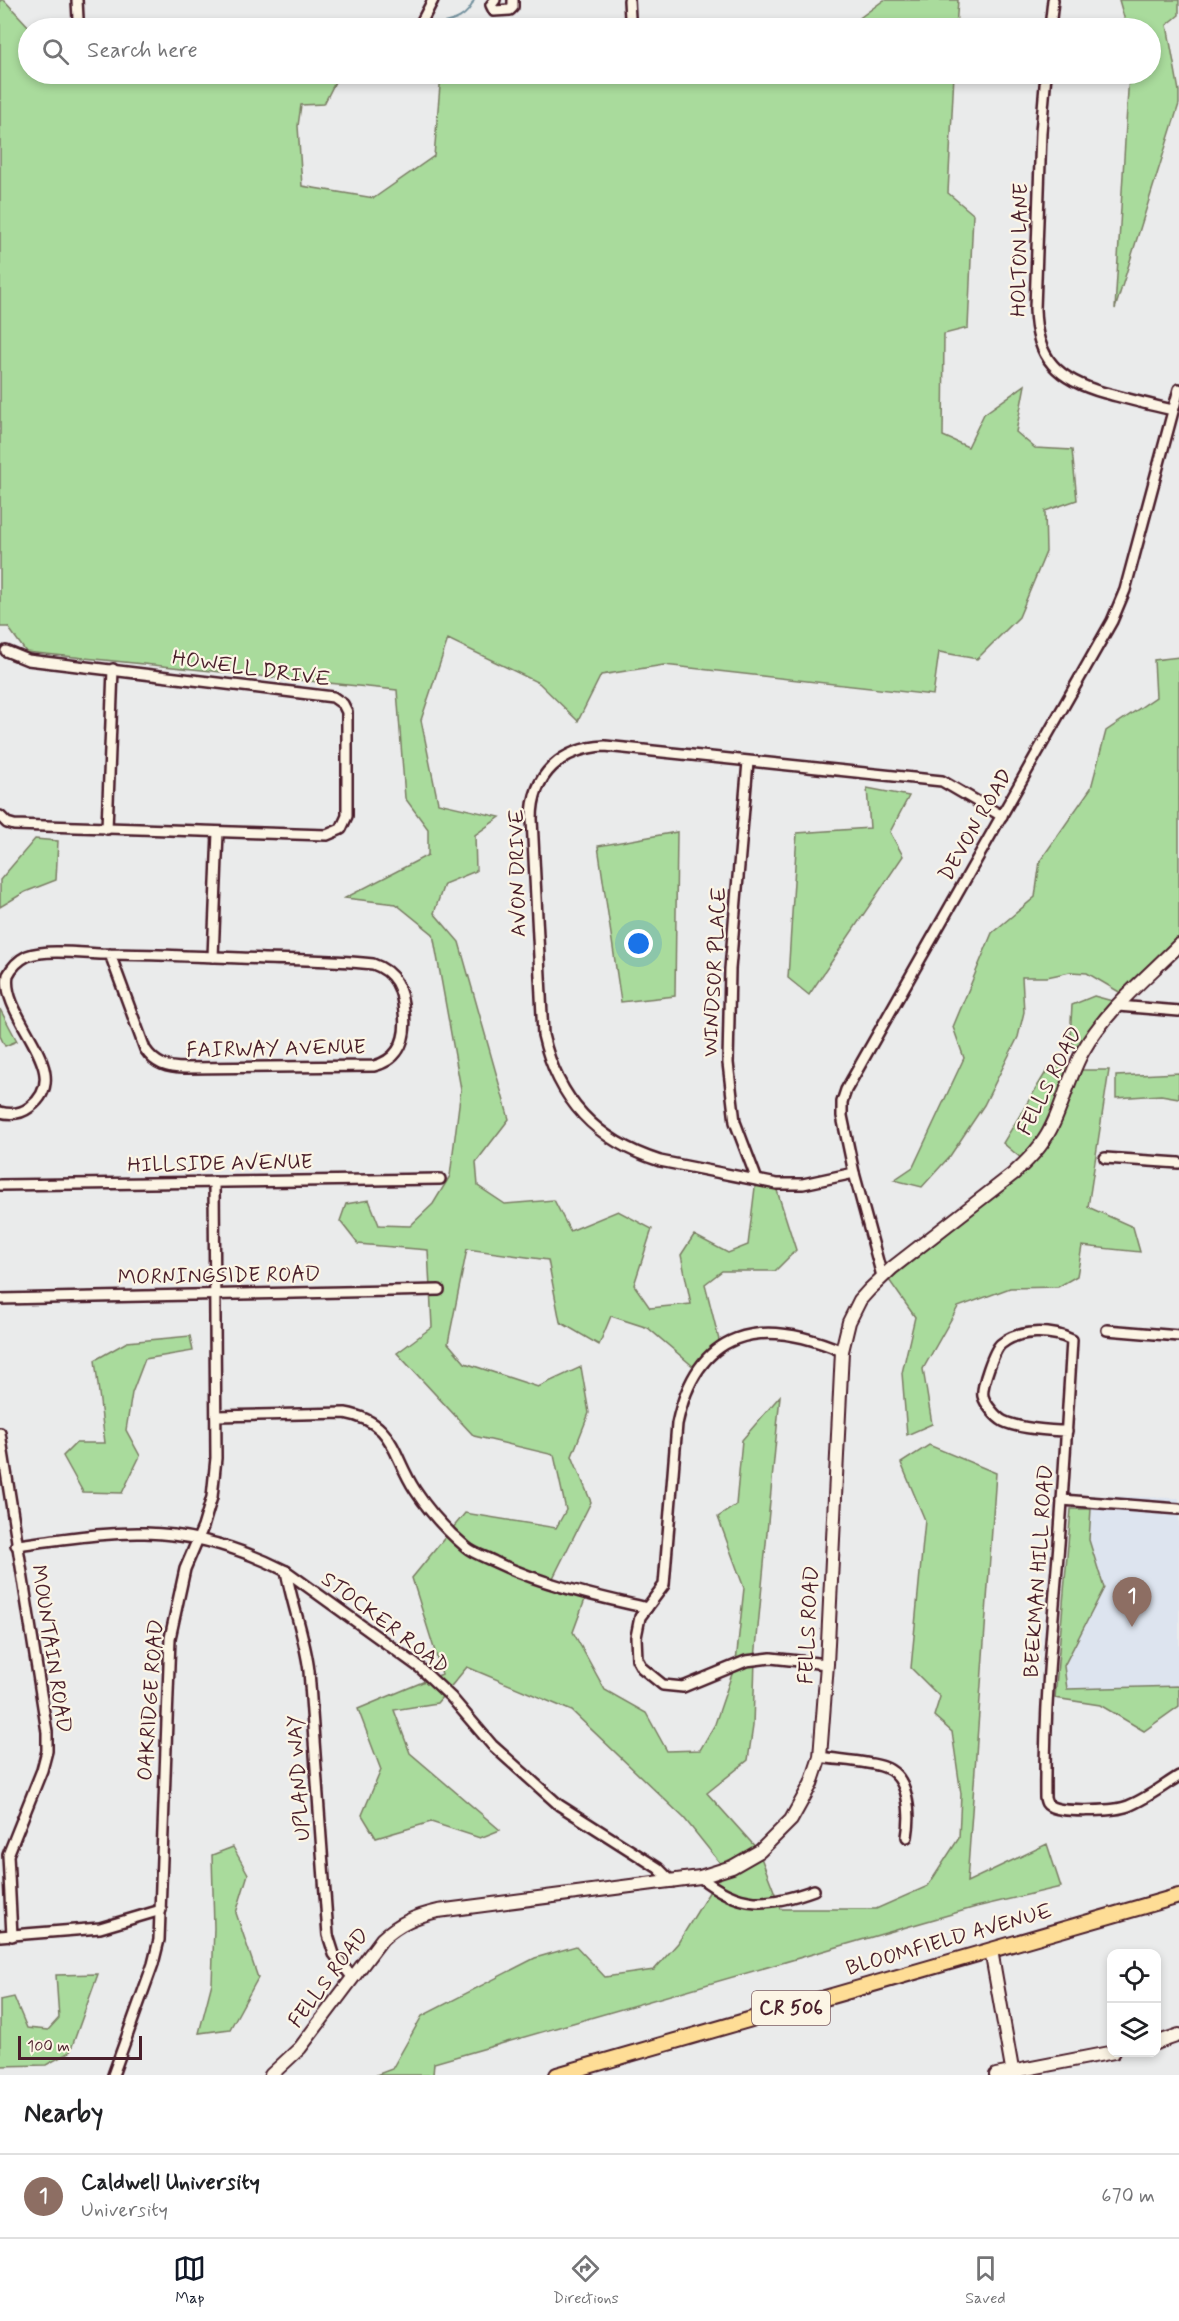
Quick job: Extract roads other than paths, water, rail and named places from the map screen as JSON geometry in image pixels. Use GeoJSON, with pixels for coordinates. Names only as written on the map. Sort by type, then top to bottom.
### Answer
{"type":"FeatureCollection","features":[{"type":"Feature","properties":{"kind":"main road","name":"BLOOMFIELD AVENUE"},"geometry":{"type":"LineString","coordinates":[[557,2075],[1179,1896]]}},
{"type":"Feature","properties":{"kind":"street"},"geometry":{"type":"LineString","coordinates":[[77,0],[78,18]]}},
{"type":"Feature","properties":{"kind":"street"},"geometry":{"type":"LineString","coordinates":[[423,18],[433,0]]}},
{"type":"Feature","properties":{"kind":"street"},"geometry":{"type":"LineString","coordinates":[[495,0],[491,5],[494,11],[510,10],[513,7],[513,0]]}},
{"type":"Feature","properties":{"kind":"street"},"geometry":{"type":"LineString","coordinates":[[629,0],[630,18]]}},
{"type":"Feature","properties":{"kind":"street"},"geometry":{"type":"LineString","coordinates":[[1051,18],[1053,0]]}},
{"type":"Feature","properties":{"kind":"street","name":"HOLTON LANE"},"geometry":{"type":"LineString","coordinates":[[1045,84],[1041,132],[1035,309],[1036,327],[1042,350],[1058,371],[1083,387],[1173,410]]}},
{"type":"Feature","properties":{"kind":"street","name":"DEVON ROAD"},"geometry":{"type":"LineString","coordinates":[[882,1276],[854,1173],[842,1116],[842,1102],[846,1090],[1112,621],[1125,590],[1179,389]]}},
{"type":"Feature","properties":{"kind":"street","name":"HOWELL DRIVE"},"geometry":{"type":"LineString","coordinates":[[0,816],[4,821],[14,825],[327,835],[341,829],[347,816],[347,717],[343,704],[337,699],[329,696],[28,660],[6,651]]}},
{"type":"Feature","properties":{"kind":"street"},"geometry":{"type":"LineString","coordinates":[[106,829],[113,669]]}},
{"type":"Feature","properties":{"kind":"street","name":"AVON DRIVE"},"geometry":{"type":"LineString","coordinates":[[854,1173],[803,1184],[777,1184],[660,1161],[629,1149],[588,1121],[566,1094],[552,1067],[543,1035],[532,819],[534,798],[543,778],[558,762],[584,748],[605,746],[942,781],[1002,816]]}},
{"type":"Feature","properties":{"kind":"street","name":"WINDSOR PLACE"},"geometry":{"type":"LineString","coordinates":[[748,762],[730,969],[728,1063],[735,1122],[757,1180]]}},
{"type":"Feature","properties":{"kind":"street"},"geometry":{"type":"LineString","coordinates":[[213,957],[218,832]]}},
{"type":"Feature","properties":{"kind":"street","name":"FELLS ROAD"},"geometry":{"type":"LineString","coordinates":[[271,2075],[300,2048],[376,1945],[404,1922],[438,1911],[700,1877],[747,1859],[772,1842],[799,1809],[812,1784],[820,1757],[827,1664],[842,1351],[854,1311],[882,1276],[1029,1159],[1054,1122],[1082,1053],[1118,1006],[1179,945]]}},
{"type":"Feature","properties":{"kind":"street","name":"FAIRWAY AVENUE"},"geometry":{"type":"LineString","coordinates":[[0,1112],[11,1114],[28,1108],[37,1100],[44,1082],[40,1064],[6,1001],[5,988],[11,970],[20,961],[37,953],[110,954],[360,962],[380,966],[395,979],[401,992],[406,1029],[403,1042],[392,1058],[380,1065],[367,1067],[178,1068],[165,1066],[153,1060],[145,1049],[110,954]]}},
{"type":"Feature","properties":{"kind":"street"},"geometry":{"type":"LineString","coordinates":[[1118,1006],[1179,1011]]}},
{"type":"Feature","properties":{"kind":"street"},"geometry":{"type":"LineString","coordinates":[[1105,1158],[1179,1163]]}},
{"type":"Feature","properties":{"kind":"street","name":"HILLSIDE AVENUE"},"geometry":{"type":"LineString","coordinates":[[0,1185],[440,1179]]}},
{"type":"Feature","properties":{"kind":"street","name":"OAKRIDGE ROAD"},"geometry":{"type":"LineString","coordinates":[[113,2075],[153,1964],[159,1940],[170,1638],[180,1586],[214,1488],[216,1416],[214,1182]]}},
{"type":"Feature","properties":{"kind":"street","name":"MORNINGSIDE ROAD"},"geometry":{"type":"LineString","coordinates":[[0,1299],[439,1290]]}},
{"type":"Feature","properties":{"kind":"street"},"geometry":{"type":"LineString","coordinates":[[1107,1330],[1179,1336]]}},
{"type":"Feature","properties":{"kind":"street"},"geometry":{"type":"LineString","coordinates":[[827,1664],[771,1658],[746,1661],[683,1688],[663,1685],[642,1668],[637,1659],[636,1637],[640,1617],[664,1585],[677,1424],[688,1384],[712,1355],[725,1344],[758,1333],[775,1333],[818,1341],[842,1351]]}},
{"type":"Feature","properties":{"kind":"street","name":"BEEKMAN HILL ROAD"},"geometry":{"type":"LineString","coordinates":[[1067,1431],[1005,1423],[998,1418],[983,1396],[983,1386],[995,1352],[1001,1344],[1028,1333],[1059,1334],[1072,1340],[1067,1431],[1049,1669],[1045,1790],[1047,1804],[1068,1809],[1127,1807],[1179,1776]]}},
{"type":"Feature","properties":{"kind":"street"},"geometry":{"type":"LineString","coordinates":[[216,1416],[345,1413],[361,1417],[385,1434],[398,1453],[416,1491],[447,1529],[468,1549],[522,1575],[647,1608]]}},
{"type":"Feature","properties":{"kind":"street","name":"MOUNTAIN ROAD"},"geometry":{"type":"LineString","coordinates":[[0,1433],[48,1741],[42,1770],[8,1855],[12,1936]]}},
{"type":"Feature","properties":{"kind":"street"},"geometry":{"type":"LineString","coordinates":[[1062,1500],[1179,1509]]}},
{"type":"Feature","properties":{"kind":"street","name":"STOCKER ROAD"},"geometry":{"type":"LineString","coordinates":[[16,1545],[126,1533],[148,1533],[213,1542],[286,1571],[419,1667],[451,1697],[492,1745],[559,1805],[658,1868],[672,1882]]}},
{"type":"Feature","properties":{"kind":"street","name":"UPLAND WAY"},"geometry":{"type":"LineString","coordinates":[[286,1571],[291,1602],[306,1651],[309,1671],[328,1935],[336,1958],[352,1977]]}},
{"type":"Feature","properties":{"kind":"street"},"geometry":{"type":"LineString","coordinates":[[820,1757],[885,1767],[894,1773],[908,1801],[907,1837]]}},
{"type":"Feature","properties":{"kind":"street"},"geometry":{"type":"LineString","coordinates":[[700,1877],[719,1892],[758,1903],[792,1898],[813,1890]]}},
{"type":"Feature","properties":{"kind":"street"},"geometry":{"type":"LineString","coordinates":[[0,1936],[100,1928],[161,1911]]}},
{"type":"Feature","properties":{"kind":"street"},"geometry":{"type":"LineString","coordinates":[[991,1950],[1012,2073]]}},
{"type":"Feature","properties":{"kind":"street"},"geometry":{"type":"LineString","coordinates":[[1161,2041],[1179,2035]]}},
{"type":"Feature","properties":{"kind":"street"},"geometry":{"type":"LineString","coordinates":[[996,2075],[1107,2053]]}},
{"type":"Feature","properties":{"kind":"waterway"},"geometry":{"type":"LineString","coordinates":[[457,18],[467,11],[474,0]]}},
{"type":"Feature","properties":{"kind":"place","name":"Caldwell University"},"geometry":{"type":"Point","coordinates":[1132,1627]}}]}
